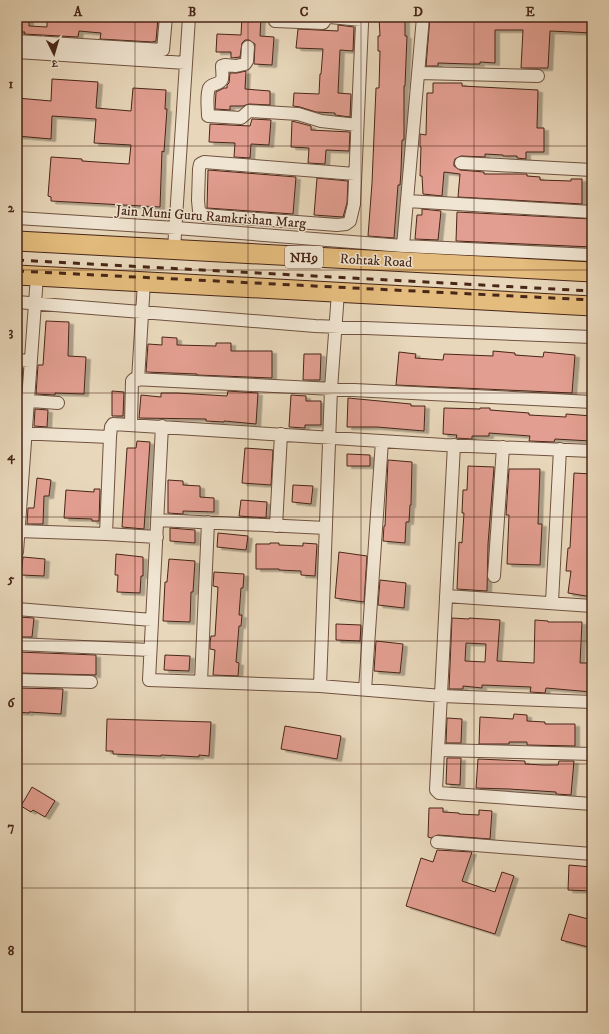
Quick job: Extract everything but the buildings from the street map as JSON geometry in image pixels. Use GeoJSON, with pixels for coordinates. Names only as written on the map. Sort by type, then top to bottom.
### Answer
{"type":"FeatureCollection","features":[{"type":"Feature","properties":{"kind":"main road","name":"Rohtak Road"},"geometry":{"type":"LineString","coordinates":[[17,241],[592,272]]}},
{"type":"Feature","properties":{"kind":"main road"},"geometry":{"type":"LineString","coordinates":[[17,275],[592,306]]}},
{"type":"Feature","properties":{"kind":"street"},"geometry":{"type":"LineString","coordinates":[[17,41],[163,50],[166,17]]}},
{"type":"Feature","properties":{"kind":"street"},"geometry":{"type":"LineString","coordinates":[[174,250],[189,17]]}},
{"type":"Feature","properties":{"kind":"street"},"geometry":{"type":"LineString","coordinates":[[275,21],[323,24],[328,17],[361,21],[355,174],[349,241]]}},
{"type":"Feature","properties":{"kind":"street"},"geometry":{"type":"LineString","coordinates":[[403,246],[423,17]]}},
{"type":"Feature","properties":{"kind":"street"},"geometry":{"type":"LineString","coordinates":[[248,47],[247,61],[245,64],[236,66],[222,66],[222,80],[210,87],[208,95],[208,116],[241,118],[245,116],[246,112],[249,111],[298,114],[321,122],[357,125]]}},
{"type":"Feature","properties":{"kind":"street"},"geometry":{"type":"LineString","coordinates":[[17,52],[186,63]]}},
{"type":"Feature","properties":{"kind":"street"},"geometry":{"type":"LineString","coordinates":[[419,73],[538,76]]}},
{"type":"Feature","properties":{"kind":"street"},"geometry":{"type":"LineString","coordinates":[[352,218],[346,224],[337,225],[204,215],[199,211],[199,169],[200,164],[204,162],[355,174]]}},
{"type":"Feature","properties":{"kind":"street"},"geometry":{"type":"LineString","coordinates":[[461,163],[592,170]]}},
{"type":"Feature","properties":{"kind":"street"},"geometry":{"type":"LineString","coordinates":[[407,201],[592,212]]}},
{"type":"Feature","properties":{"kind":"street","name":"Jain Muni Guru Ramkrishan Marg"},"geometry":{"type":"LineString","coordinates":[[17,218],[176,228],[403,246],[592,254]]}},
{"type":"Feature","properties":{"kind":"street"},"geometry":{"type":"LineString","coordinates":[[17,552],[22,401],[30,361],[37,276]]}},
{"type":"Feature","properties":{"kind":"street"},"geometry":{"type":"LineString","coordinates":[[138,380],[144,282]]}},
{"type":"Feature","properties":{"kind":"street"},"geometry":{"type":"LineString","coordinates":[[320,686],[331,389],[338,292]]}},
{"type":"Feature","properties":{"kind":"street"},"geometry":{"type":"LineString","coordinates":[[17,302],[336,326],[592,337]]}},
{"type":"Feature","properties":{"kind":"street"},"geometry":{"type":"LineString","coordinates":[[17,360],[30,361]]}},
{"type":"Feature","properties":{"kind":"street"},"geometry":{"type":"LineString","coordinates":[[131,424],[132,381],[134,380],[592,402]]}},
{"type":"Feature","properties":{"kind":"street"},"geometry":{"type":"LineString","coordinates":[[22,401],[58,403]]}},
{"type":"Feature","properties":{"kind":"street"},"geometry":{"type":"LineString","coordinates":[[106,534],[110,437],[111,427],[113,424],[382,441],[592,451]]}},
{"type":"Feature","properties":{"kind":"street"},"geometry":{"type":"LineString","coordinates":[[162,426],[149,680],[320,686],[442,696],[592,702]]}},
{"type":"Feature","properties":{"kind":"street"},"geometry":{"type":"LineString","coordinates":[[21,433],[110,437]]}},
{"type":"Feature","properties":{"kind":"street"},"geometry":{"type":"LineString","coordinates":[[276,526],[281,434]]}},
{"type":"Feature","properties":{"kind":"street"},"geometry":{"type":"LineString","coordinates":[[365,690],[382,441]]}},
{"type":"Feature","properties":{"kind":"street"},"geometry":{"type":"LineString","coordinates":[[454,445],[436,788],[439,793],[592,804]]}},
{"type":"Feature","properties":{"kind":"street"},"geometry":{"type":"LineString","coordinates":[[494,576],[503,447]]}},
{"type":"Feature","properties":{"kind":"street"},"geometry":{"type":"LineString","coordinates":[[552,602],[560,449]]}},
{"type":"Feature","properties":{"kind":"street"},"geometry":{"type":"LineString","coordinates":[[158,520],[326,528]]}},
{"type":"Feature","properties":{"kind":"street"},"geometry":{"type":"LineString","coordinates":[[201,682],[208,522]]}},
{"type":"Feature","properties":{"kind":"street"},"geometry":{"type":"LineString","coordinates":[[18,531],[156,537]]}},
{"type":"Feature","properties":{"kind":"street"},"geometry":{"type":"LineString","coordinates":[[446,596],[552,602],[592,606]]}},
{"type":"Feature","properties":{"kind":"street"},"geometry":{"type":"LineString","coordinates":[[17,609],[152,620]]}},
{"type":"Feature","properties":{"kind":"street"},"geometry":{"type":"LineString","coordinates":[[17,644],[150,650]]}},
{"type":"Feature","properties":{"kind":"street"},"geometry":{"type":"LineString","coordinates":[[17,680],[91,682]]}},
{"type":"Feature","properties":{"kind":"street"},"geometry":{"type":"LineString","coordinates":[[439,750],[592,754]]}},
{"type":"Feature","properties":{"kind":"street"},"geometry":{"type":"LineString","coordinates":[[437,842],[592,854]]}},
{"type":"Feature","properties":{"kind":"railway"},"geometry":{"type":"LineString","coordinates":[[17,260],[592,291]]}},
{"type":"Feature","properties":{"kind":"railway"},"geometry":{"type":"LineString","coordinates":[[17,271],[592,300]]}}]}
